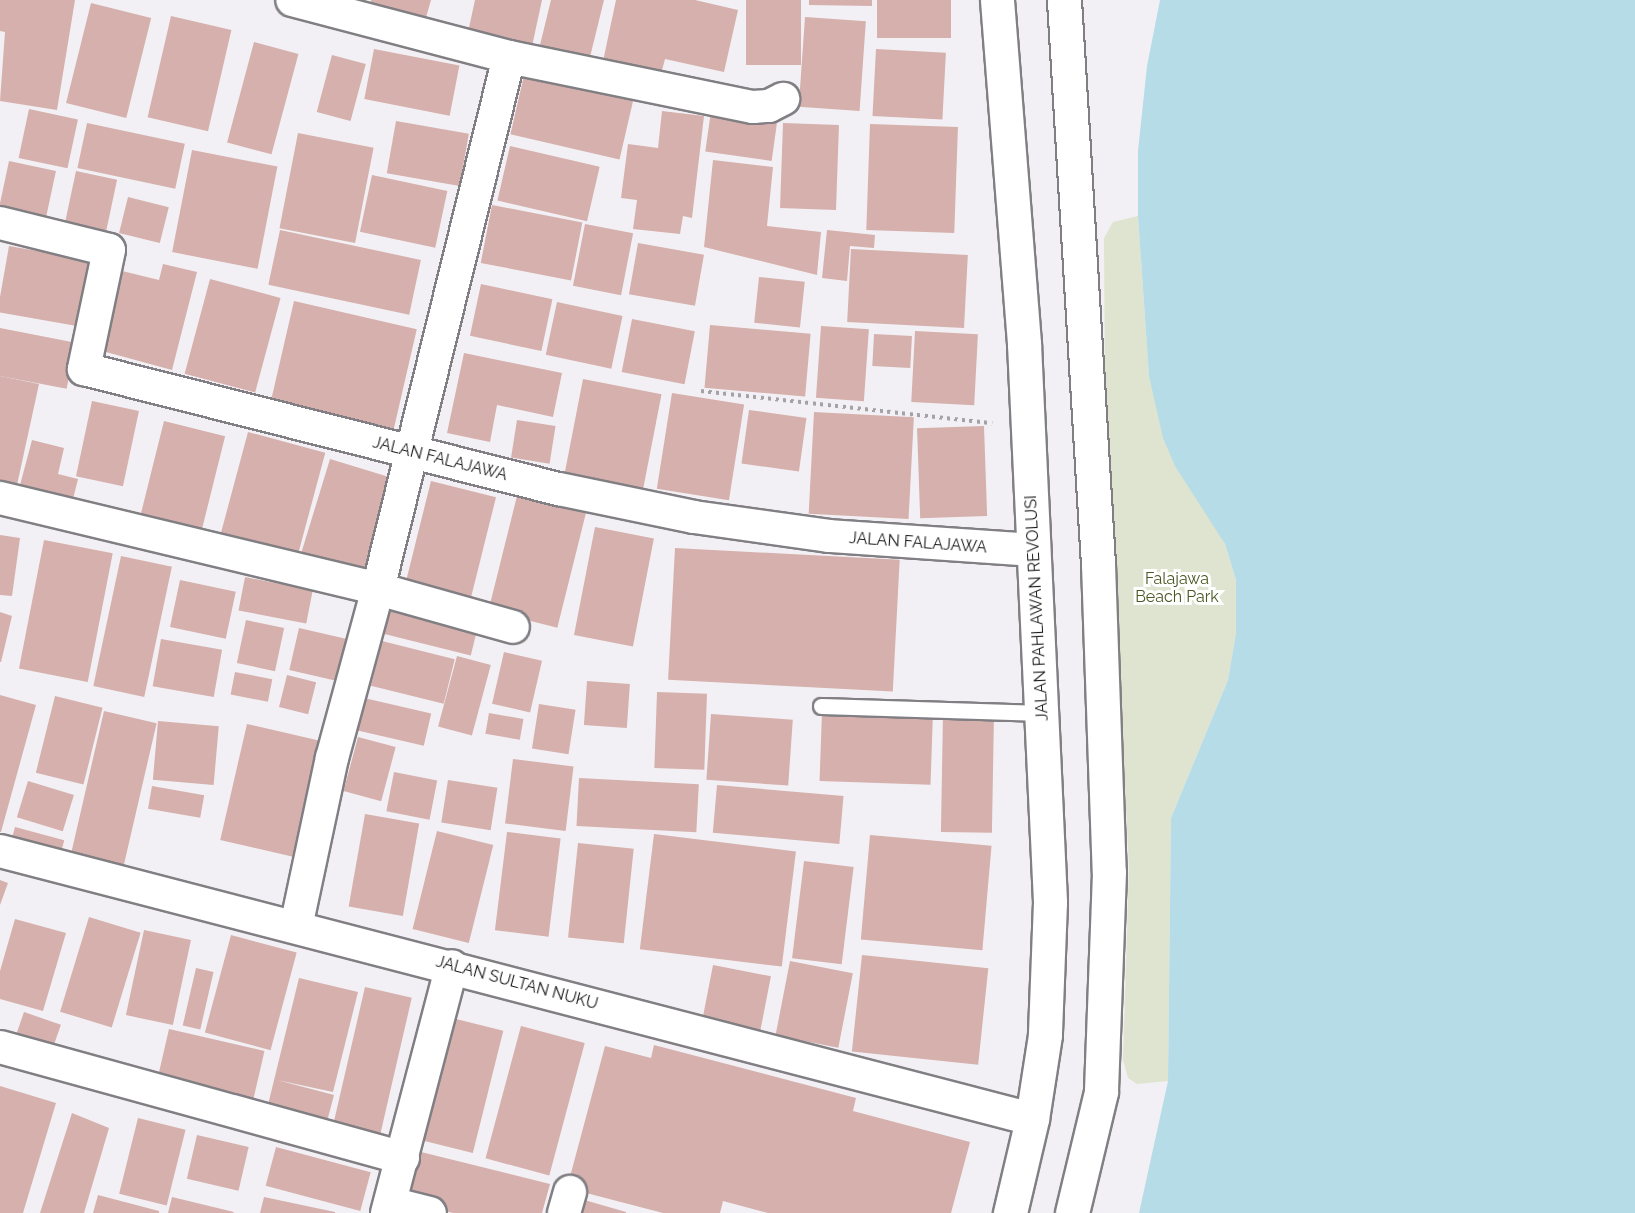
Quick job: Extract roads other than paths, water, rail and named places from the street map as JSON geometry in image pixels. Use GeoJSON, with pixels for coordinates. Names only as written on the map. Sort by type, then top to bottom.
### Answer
{"type":"FeatureCollection","features":[{"type":"Feature","properties":{"kind":"street"},"geometry":{"type":"LineString","coordinates":[[292,0],[509,57],[753,107],[769,106],[783,99]]}},
{"type":"Feature","properties":{"kind":"street","name":"JALAN PAHLAWAN REVOLUSI"},"geometry":{"type":"LineString","coordinates":[[997,0],[1028,426],[1050,902],[1046,1035],[1032,1119],[1010,1213]]}},
{"type":"Feature","properties":{"kind":"street"},"geometry":{"type":"LineString","coordinates":[[1065,0],[1100,597],[1109,872],[1101,1092],[1072,1213]]}},
{"type":"Feature","properties":{"kind":"street"},"geometry":{"type":"LineString","coordinates":[[296,927],[332,758],[378,589],[509,57]]}},
{"type":"Feature","properties":{"kind":"street","name":"JALAN FALAJAWA"},"geometry":{"type":"LineString","coordinates":[[0,223],[110,250],[84,369],[559,489],[738,524],[897,543],[1034,550]]}},
{"type":"Feature","properties":{"kind":"street"},"geometry":{"type":"LineString","coordinates":[[0,498],[378,589],[513,627]]}},
{"type":"Feature","properties":{"kind":"street","name":"JALAN SULTAN NUKU"},"geometry":{"type":"LineString","coordinates":[[0,851],[452,966],[1032,1119]]}},
{"type":"Feature","properties":{"kind":"street"},"geometry":{"type":"LineString","coordinates":[[430,1213],[389,1208],[452,966]]}},
{"type":"Feature","properties":{"kind":"street"},"geometry":{"type":"LineString","coordinates":[[0,1047],[403,1158]]}},
{"type":"Feature","properties":{"kind":"lane"},"geometry":{"type":"LineString","coordinates":[[821,706],[1043,713]]}},
{"type":"Feature","properties":{"kind":"water"},"geometry":{"type":"Polygon","coordinates":[[[1160,0],[1635,0],[1635,1213],[1139,1213],[1168,1081],[1171,818],[1228,680],[1236,633],[1236,580],[1225,544],[1175,466],[1163,438],[1149,376],[1138,216],[1138,151],[1147,66],[1160,0]]]}},
{"type":"Feature","properties":{"kind":"park label","name":"Falajawa Beach Park"},"geometry":{"type":"Point","coordinates":[1177,588]}}]}
